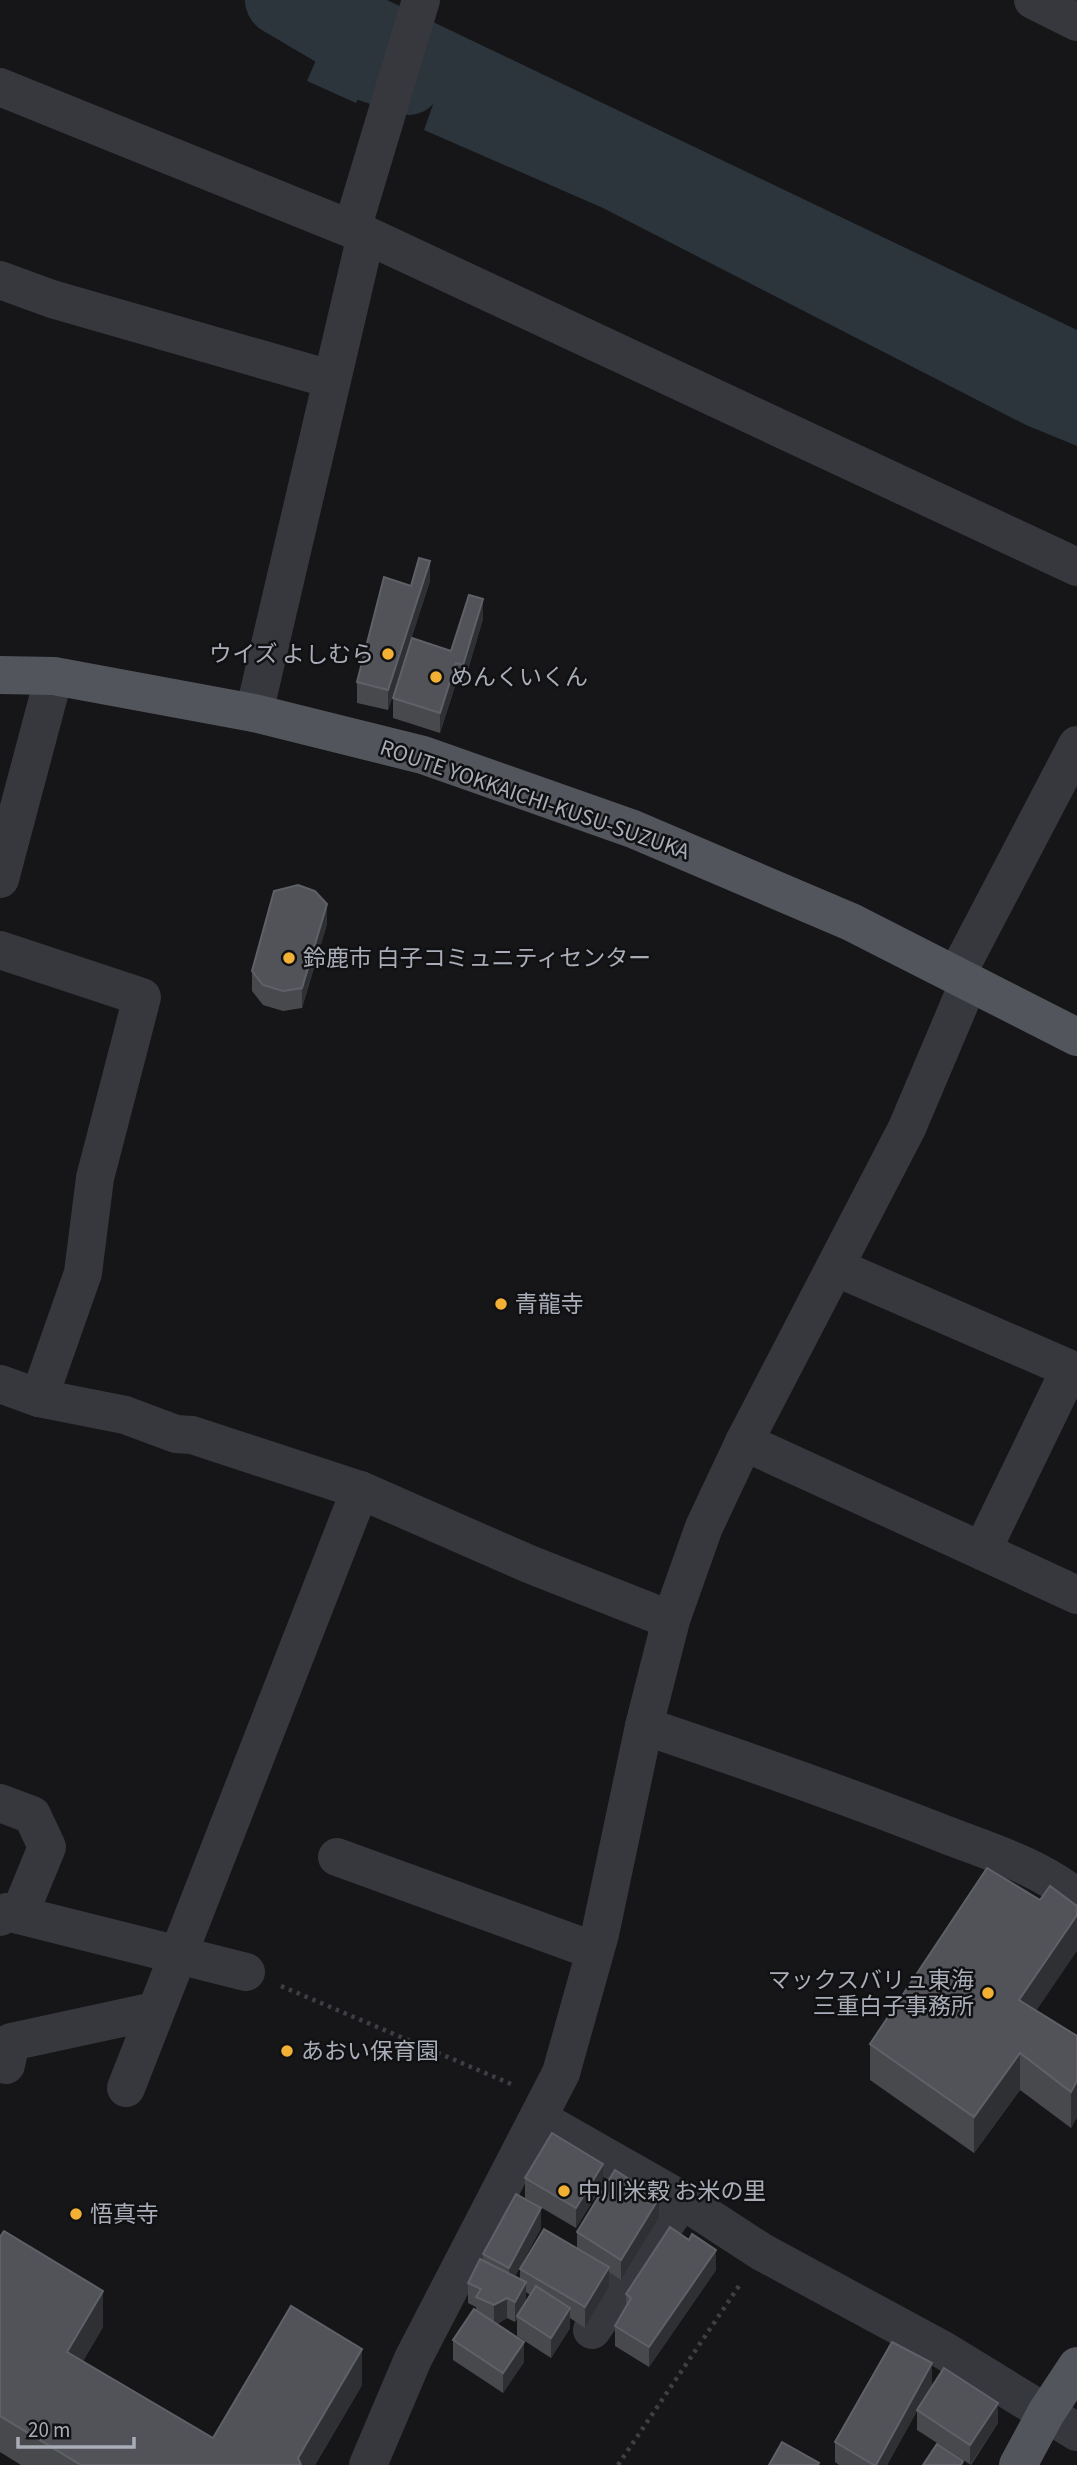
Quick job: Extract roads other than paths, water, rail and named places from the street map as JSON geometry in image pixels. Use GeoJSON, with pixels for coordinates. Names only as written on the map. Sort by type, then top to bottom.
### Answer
{"type":"FeatureCollection","features":[{"type":"Feature","properties":{"kind":"main road","name":"ROUTE YOKKAICHI-KUSU-SUZUKA"},"geometry":{"type":"LineString","coordinates":[[0,675],[54,676],[254,713],[423,755],[634,829],[851,922],[1077,1037]]}},
{"type":"Feature","properties":{"kind":"main road"},"geometry":{"type":"LineString","coordinates":[[1018,2465],[1061,2422],[1077,2366]]}},
{"type":"Feature","properties":{"kind":"street"},"geometry":{"type":"LineString","coordinates":[[254,713],[330,379],[359,232],[384,127],[421,0]]}},
{"type":"Feature","properties":{"kind":"street"},"geometry":{"type":"LineString","coordinates":[[1033,0],[1077,22]]}},
{"type":"Feature","properties":{"kind":"street"},"geometry":{"type":"LineString","coordinates":[[0,87],[359,232],[1077,567]]}},
{"type":"Feature","properties":{"kind":"street"},"geometry":{"type":"LineString","coordinates":[[0,280],[52,299],[330,379]]}},
{"type":"Feature","properties":{"kind":"street"},"geometry":{"type":"LineString","coordinates":[[0,879],[54,676]]}},
{"type":"Feature","properties":{"kind":"street"},"geometry":{"type":"LineString","coordinates":[[368,2465],[413,2359],[561,2073],[595,1951],[644,1726],[671,1620],[704,1527],[744,1442],[907,1128],[962,980],[1077,745]]}},
{"type":"Feature","properties":{"kind":"street"},"geometry":{"type":"LineString","coordinates":[[0,950],[142,997],[95,1178],[83,1273],[39,1398]]}},
{"type":"Feature","properties":{"kind":"street"},"geometry":{"type":"LineString","coordinates":[[835,1267],[1070,1369],[982,1552]]}},
{"type":"Feature","properties":{"kind":"street"},"geometry":{"type":"LineString","coordinates":[[0,1384],[39,1398],[125,1415],[176,1434],[192,1435],[360,1490],[529,1564],[671,1620]]}},
{"type":"Feature","properties":{"kind":"street"},"geometry":{"type":"LineString","coordinates":[[744,1442],[1077,1595]]}},
{"type":"Feature","properties":{"kind":"street"},"geometry":{"type":"LineString","coordinates":[[126,2088],[360,1490]]}},
{"type":"Feature","properties":{"kind":"street"},"geometry":{"type":"LineString","coordinates":[[644,1726],[838,1792],[1072,1884]]}},
{"type":"Feature","properties":{"kind":"street"},"geometry":{"type":"LineString","coordinates":[[0,1803],[32,1815],[47,1847],[10,1916],[178,1952],[196,1960],[246,1972]]}},
{"type":"Feature","properties":{"kind":"street"},"geometry":{"type":"LineString","coordinates":[[337,1857],[595,1951]]}},
{"type":"Feature","properties":{"kind":"street"},"geometry":{"type":"LineString","coordinates":[[6,2065],[11,2042],[154,2011]]}},
{"type":"Feature","properties":{"kind":"street"},"geometry":{"type":"LineString","coordinates":[[543,2108],[762,2252],[943,2350],[1061,2422]]}},
{"type":"Feature","properties":{"kind":"street"},"geometry":{"type":"LineString","coordinates":[[592,2330],[682,2200]]}},
{"type":"Feature","properties":{"kind":"waterway"},"geometry":{"type":"LineString","coordinates":[[280,0],[336,33],[367,66],[408,80]]}},
{"type":"Feature","properties":{"kind":"place","name":"ウイズ よしむら"},"geometry":{"type":"Point","coordinates":[388,654]}},
{"type":"Feature","properties":{"kind":"place","name":"めんくいくん"},"geometry":{"type":"Point","coordinates":[436,677]}},
{"type":"Feature","properties":{"kind":"place","name":"鈴鹿市 白子コミュニティセンター"},"geometry":{"type":"Point","coordinates":[289,958]}},
{"type":"Feature","properties":{"kind":"place","name":"青龍寺"},"geometry":{"type":"Point","coordinates":[501,1304]}},
{"type":"Feature","properties":{"kind":"place","name":"マックスバリュ東海 三重白子事務所"},"geometry":{"type":"Point","coordinates":[988,1993]}},
{"type":"Feature","properties":{"kind":"place","name":"あおい保育園"},"geometry":{"type":"Point","coordinates":[287,2051]}},
{"type":"Feature","properties":{"kind":"place","name":"中川米穀 お米の里"},"geometry":{"type":"Point","coordinates":[564,2191]}},
{"type":"Feature","properties":{"kind":"place","name":"悟真寺"},"geometry":{"type":"Point","coordinates":[76,2214]}}]}
